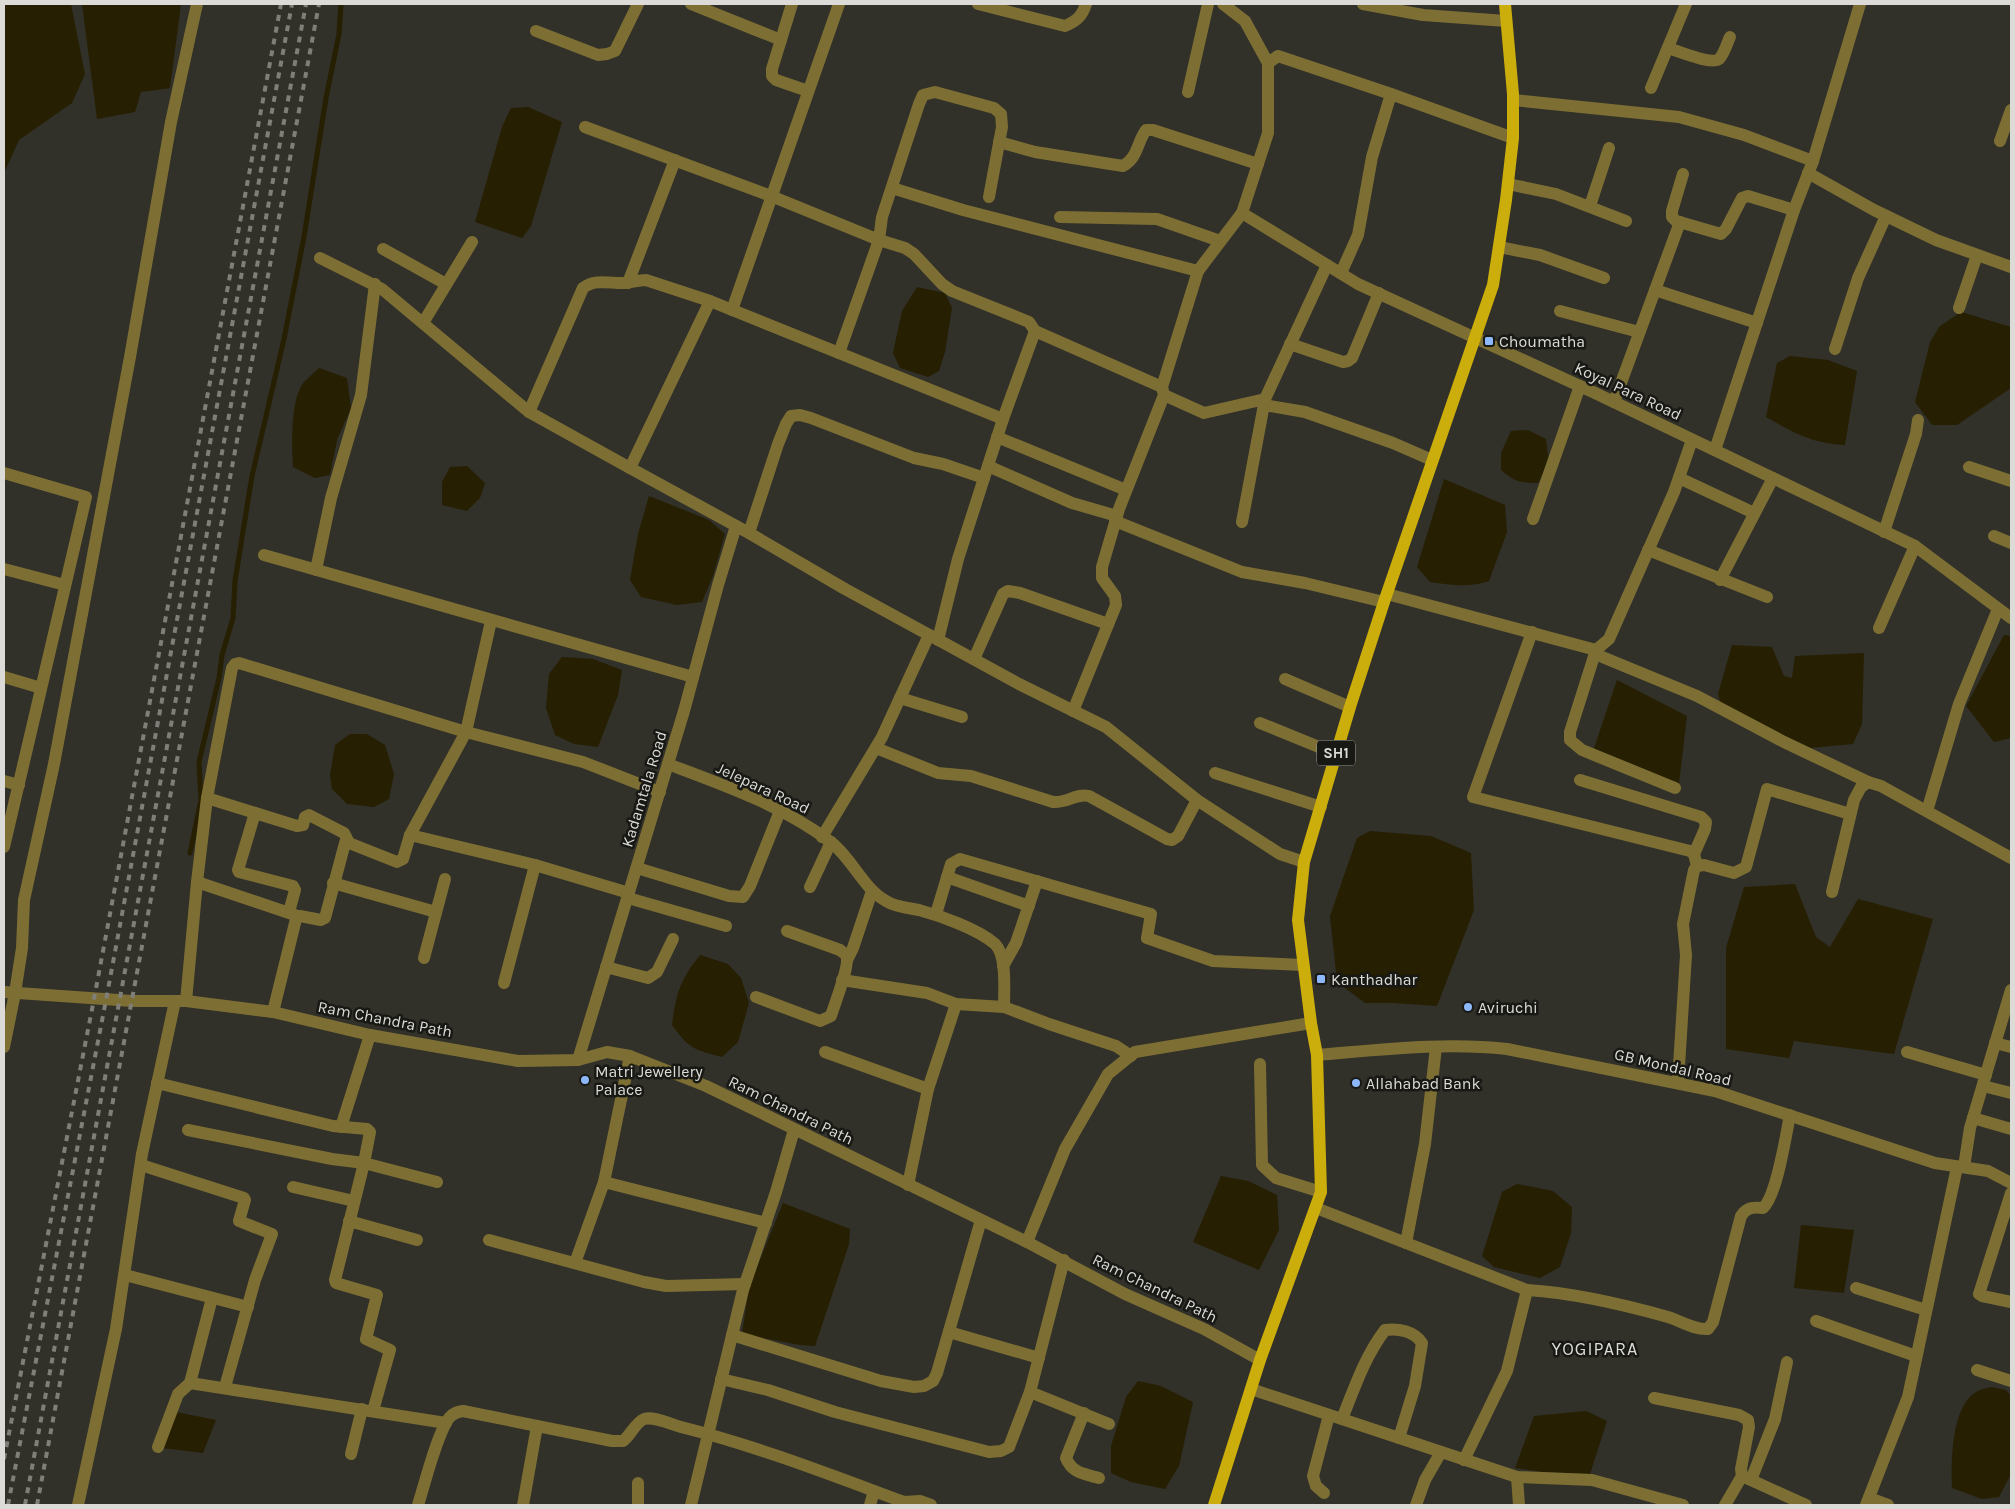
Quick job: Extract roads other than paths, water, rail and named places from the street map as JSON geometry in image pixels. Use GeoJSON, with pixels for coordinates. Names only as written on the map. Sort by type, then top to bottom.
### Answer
{"type":"FeatureCollection","features":[{"type":"Feature","properties":{"kind":"main road","name":"SH1"},"geometry":{"type":"LineString","coordinates":[[1214,1505],[1260,1360],[1321,1192],[1317,1055],[1298,920],[1304,862],[1385,598],[1493,285],[1513,138],[1505,4]]}},
{"type":"Feature","properties":{"kind":"street"},"geometry":{"type":"LineString","coordinates":[[4,1047],[9,993],[22,948],[24,900],[54,764],[172,122],[197,4]]}},
{"type":"Feature","properties":{"kind":"street"},"geometry":{"type":"LineString","coordinates":[[536,31],[598,54],[607,54],[615,50],[638,4]]}},
{"type":"Feature","properties":{"kind":"street"},"geometry":{"type":"LineString","coordinates":[[691,4],[781,40]]}},
{"type":"Feature","properties":{"kind":"street"},"geometry":{"type":"LineString","coordinates":[[792,4],[772,69],[772,76],[776,80],[808,91]]}},
{"type":"Feature","properties":{"kind":"street"},"geometry":{"type":"LineString","coordinates":[[732,310],[840,4]]}},
{"type":"Feature","properties":{"kind":"street"},"geometry":{"type":"LineString","coordinates":[[978,4],[1065,26],[1075,22],[1083,13],[1086,4]]}},
{"type":"Feature","properties":{"kind":"street"},"geometry":{"type":"LineString","coordinates":[[1188,92],[1208,4]]}},
{"type":"Feature","properties":{"kind":"street"},"geometry":{"type":"LineString","coordinates":[[1073,711],[1116,604],[1115,596],[1102,578],[1102,567],[1126,490],[1163,391],[1198,270],[1242,213],[1268,133],[1268,63],[1245,21],[1223,4]]}},
{"type":"Feature","properties":{"kind":"street"},"geometry":{"type":"LineString","coordinates":[[1363,4],[1423,15],[1506,21]]}},
{"type":"Feature","properties":{"kind":"street"},"geometry":{"type":"LineString","coordinates":[[1651,88],[1686,4]]}},
{"type":"Feature","properties":{"kind":"street"},"geometry":{"type":"LineString","coordinates":[[1715,450],[1810,167],[1860,4]]}},
{"type":"Feature","properties":{"kind":"street"},"geometry":{"type":"LineString","coordinates":[[1668,48],[1708,61],[1715,61],[1720,58],[1730,37]]}},
{"type":"Feature","properties":{"kind":"street"},"geometry":{"type":"LineString","coordinates":[[1268,63],[1278,56],[1513,138]]}},
{"type":"Feature","properties":{"kind":"street"},"geometry":{"type":"LineString","coordinates":[[839,353],[879,240],[882,217],[923,95],[935,92],[994,108],[1001,114],[1002,127],[989,197]]}},
{"type":"Feature","properties":{"kind":"street"},"geometry":{"type":"LineString","coordinates":[[1341,273],[1358,235],[1372,157],[1391,94]]}},
{"type":"Feature","properties":{"kind":"street"},"geometry":{"type":"LineString","coordinates":[[1512,100],[1680,117],[1744,135],[1810,167],[1886,216],[1936,240],[2011,267]]}},
{"type":"Feature","properties":{"kind":"street"},"geometry":{"type":"LineString","coordinates":[[2000,141],[2011,110]]}},
{"type":"Feature","properties":{"kind":"street"},"geometry":{"type":"LineString","coordinates":[[585,127],[772,196],[879,240],[905,248],[914,254],[942,284],[952,291],[1030,322],[1035,330],[1163,391],[1204,413],[1264,402],[1305,412],[1394,443],[1432,460]]}},
{"type":"Feature","properties":{"kind":"street"},"geometry":{"type":"LineString","coordinates":[[999,142],[1034,152],[1124,166],[1130,162],[1136,153],[1140,138],[1146,130],[1153,130],[1258,164]]}},
{"type":"Feature","properties":{"kind":"street"},"geometry":{"type":"LineString","coordinates":[[1590,206],[1610,148]]}},
{"type":"Feature","properties":{"kind":"street"},"geometry":{"type":"LineString","coordinates":[[628,283],[675,160]]}},
{"type":"Feature","properties":{"kind":"street"},"geometry":{"type":"LineString","coordinates":[[1683,174],[1672,211],[1672,217],[1680,222],[1721,234],[1726,230],[1742,198],[1748,196],[1794,210]]}},
{"type":"Feature","properties":{"kind":"street"},"geometry":{"type":"LineString","coordinates":[[1508,184],[1556,194],[1626,220]]}},
{"type":"Feature","properties":{"kind":"street"},"geometry":{"type":"LineString","coordinates":[[892,188],[963,210],[1198,270]]}},
{"type":"Feature","properties":{"kind":"street","name":"Koyal Para Road"},"geometry":{"type":"LineString","coordinates":[[1242,213],[1327,265],[1379,294],[1580,386],[1915,546],[2011,618]]}},
{"type":"Feature","properties":{"kind":"street"},"geometry":{"type":"LineString","coordinates":[[1060,216],[1157,219],[1220,241]]}},
{"type":"Feature","properties":{"kind":"street"},"geometry":{"type":"LineString","coordinates":[[1835,349],[1858,278],[1886,216]]}},
{"type":"Feature","properties":{"kind":"street"},"geometry":{"type":"LineString","coordinates":[[1614,402],[1680,222]]}},
{"type":"Feature","properties":{"kind":"street"},"geometry":{"type":"LineString","coordinates":[[423,322],[472,242]]}},
{"type":"Feature","properties":{"kind":"street"},"geometry":{"type":"LineString","coordinates":[[1499,247],[1540,255],[1604,278]]}},
{"type":"Feature","properties":{"kind":"street"},"geometry":{"type":"LineString","coordinates":[[383,249],[446,284]]}},
{"type":"Feature","properties":{"kind":"street"},"geometry":{"type":"LineString","coordinates":[[1959,308],[1977,255]]}},
{"type":"Feature","properties":{"kind":"street"},"geometry":{"type":"LineString","coordinates":[[320,258],[376,284],[529,412],[749,533],[934,638],[1106,727],[1197,800],[1280,854],[1304,862]]}},
{"type":"Feature","properties":{"kind":"street"},"geometry":{"type":"LineString","coordinates":[[1242,522],[1264,402],[1327,265]]}},
{"type":"Feature","properties":{"kind":"street"},"geometry":{"type":"LineString","coordinates":[[529,412],[583,288],[590,283],[628,283],[636,280],[646,280],[710,301],[1003,419]]}},
{"type":"Feature","properties":{"kind":"street"},"geometry":{"type":"LineString","coordinates":[[316,570],[331,498],[361,396],[376,284]]}},
{"type":"Feature","properties":{"kind":"street"},"geometry":{"type":"LineString","coordinates":[[1655,290],[1757,323]]}},
{"type":"Feature","properties":{"kind":"street"},"geometry":{"type":"LineString","coordinates":[[1290,344],[1343,362],[1348,361],[1352,358],[1379,294]]}},
{"type":"Feature","properties":{"kind":"street"},"geometry":{"type":"LineString","coordinates":[[630,468],[710,301]]}},
{"type":"Feature","properties":{"kind":"street"},"geometry":{"type":"LineString","coordinates":[[1560,311],[1639,332]]}},
{"type":"Feature","properties":{"kind":"street"},"geometry":{"type":"LineString","coordinates":[[810,887],[826,839],[876,748],[900,698],[934,638],[997,437],[1035,330]]}},
{"type":"Feature","properties":{"kind":"street"},"geometry":{"type":"LineString","coordinates":[[1533,519],[1580,386]]}},
{"type":"Feature","properties":{"kind":"street"},"geometry":{"type":"LineString","coordinates":[[749,533],[778,444],[791,416],[800,415],[914,458],[986,472],[1116,519],[1242,572],[1385,598],[1532,632],[1596,652],[1697,696],[1784,742],[1868,782],[1881,786],[2011,858]]}},
{"type":"Feature","properties":{"kind":"street"},"geometry":{"type":"LineString","coordinates":[[1884,532],[1916,434],[1918,420]]}},
{"type":"Feature","properties":{"kind":"street"},"geometry":{"type":"LineString","coordinates":[[997,437],[1126,490]]}},
{"type":"Feature","properties":{"kind":"street"},"geometry":{"type":"LineString","coordinates":[[1675,788],[1582,750],[1570,740],[1570,732],[1596,652],[1609,639],[1679,478],[1692,440]]}},
{"type":"Feature","properties":{"kind":"street"},"geometry":{"type":"LineString","coordinates":[[1969,467],[2011,481]]}},
{"type":"Feature","properties":{"kind":"street"},"geometry":{"type":"LineString","coordinates":[[4,473],[104,500]]}},
{"type":"Feature","properties":{"kind":"street"},"geometry":{"type":"LineString","coordinates":[[1679,478],[1754,513]]}},
{"type":"Feature","properties":{"kind":"street"},"geometry":{"type":"LineString","coordinates":[[1720,580],[1773,478]]}},
{"type":"Feature","properties":{"kind":"street"},"geometry":{"type":"LineString","coordinates":[[4,847],[86,496]]}},
{"type":"Feature","properties":{"kind":"street","name":"Kadamtala Road"},"geometry":{"type":"LineString","coordinates":[[578,1060],[660,792],[736,526]]}},
{"type":"Feature","properties":{"kind":"street"},"geometry":{"type":"LineString","coordinates":[[1994,536],[2011,543]]}},
{"type":"Feature","properties":{"kind":"street"},"geometry":{"type":"LineString","coordinates":[[1879,628],[1915,546]]}},
{"type":"Feature","properties":{"kind":"street"},"geometry":{"type":"LineString","coordinates":[[1648,550],[1766,597]]}},
{"type":"Feature","properties":{"kind":"street"},"geometry":{"type":"LineString","coordinates":[[264,555],[693,678]]}},
{"type":"Feature","properties":{"kind":"street"},"geometry":{"type":"LineString","coordinates":[[4,569],[65,585]]}},
{"type":"Feature","properties":{"kind":"street"},"geometry":{"type":"LineString","coordinates":[[974,659],[1003,594],[1008,591],[1020,593],[1108,624]]}},
{"type":"Feature","properties":{"kind":"street"},"geometry":{"type":"LineString","coordinates":[[1927,811],[1959,704],[1998,609]]}},
{"type":"Feature","properties":{"kind":"street"},"geometry":{"type":"LineString","coordinates":[[207,798],[298,826],[303,825],[306,817],[309,815],[344,833],[349,843],[400,862],[403,859],[410,836],[466,732],[491,621]]}},
{"type":"Feature","properties":{"kind":"street"},"geometry":{"type":"LineString","coordinates":[[1532,632],[1473,797],[1690,851],[1695,860],[1704,865],[1734,873],[1746,867],[1767,790],[1850,814]]}},
{"type":"Feature","properties":{"kind":"street"},"geometry":{"type":"LineString","coordinates":[[78,1505],[116,1329],[141,1165],[157,1083],[180,1001],[207,798],[232,668],[239,662],[466,732],[583,762],[660,792]]}},
{"type":"Feature","properties":{"kind":"street"},"geometry":{"type":"LineString","coordinates":[[4,677],[41,688]]}},
{"type":"Feature","properties":{"kind":"street"},"geometry":{"type":"LineString","coordinates":[[1285,679],[1350,707]]}},
{"type":"Feature","properties":{"kind":"street"},"geometry":{"type":"LineString","coordinates":[[900,698],[962,716]]}},
{"type":"Feature","properties":{"kind":"street"},"geometry":{"type":"LineString","coordinates":[[1260,723],[1336,754]]}},
{"type":"Feature","properties":{"kind":"street"},"geometry":{"type":"LineString","coordinates":[[876,748],[938,773],[971,776],[1053,802],[1066,801],[1082,794],[1089,796],[1167,840],[1172,840],[1178,836],[1197,800]]}},
{"type":"Feature","properties":{"kind":"street","name":"Jelepara Road"},"geometry":{"type":"LineString","coordinates":[[668,764],[780,811],[826,839],[844,853],[872,891],[888,903],[936,914],[959,923],[996,945],[1002,957],[1004,1007]]}},
{"type":"Feature","properties":{"kind":"street"},"geometry":{"type":"LineString","coordinates":[[1215,773],[1320,807]]}},
{"type":"Feature","properties":{"kind":"street"},"geometry":{"type":"LineString","coordinates":[[1580,780],[1701,817],[1706,822],[1695,860],[1683,924],[1686,955],[1678,1082]]}},
{"type":"Feature","properties":{"kind":"street"},"geometry":{"type":"LineString","coordinates":[[4,781],[19,785]]}},
{"type":"Feature","properties":{"kind":"street"},"geometry":{"type":"LineString","coordinates":[[1832,892],[1850,814],[1861,787],[1868,782]]}},
{"type":"Feature","properties":{"kind":"street"},"geometry":{"type":"LineString","coordinates":[[637,868],[729,896],[743,898],[780,811]]}},
{"type":"Feature","properties":{"kind":"street"},"geometry":{"type":"LineString","coordinates":[[255,813],[239,872],[293,886],[295,890],[294,914],[296,919],[273,1012]]}},
{"type":"Feature","properties":{"kind":"street"},"geometry":{"type":"LineString","coordinates":[[410,836],[535,865],[726,926]]}},
{"type":"Feature","properties":{"kind":"street"},"geometry":{"type":"LineString","coordinates":[[196,882],[294,914],[323,920],[343,846],[349,843]]}},
{"type":"Feature","properties":{"kind":"street"},"geometry":{"type":"LineString","coordinates":[[936,914],[951,864],[960,859],[1151,914],[1147,938],[1213,961],[1303,965]]}},
{"type":"Feature","properties":{"kind":"street"},"geometry":{"type":"LineString","coordinates":[[504,983],[535,865]]}},
{"type":"Feature","properties":{"kind":"street"},"geometry":{"type":"LineString","coordinates":[[947,877],[1029,906]]}},
{"type":"Feature","properties":{"kind":"street"},"geometry":{"type":"LineString","coordinates":[[424,958],[445,879]]}},
{"type":"Feature","properties":{"kind":"street"},"geometry":{"type":"LineString","coordinates":[[1003,966],[1016,943],[1037,881]]}},
{"type":"Feature","properties":{"kind":"street"},"geometry":{"type":"LineString","coordinates":[[333,883],[436,912]]}},
{"type":"Feature","properties":{"kind":"street"},"geometry":{"type":"LineString","coordinates":[[756,997],[820,1021],[830,1016],[847,960],[854,948],[872,891]]}},
{"type":"Feature","properties":{"kind":"street"},"geometry":{"type":"LineString","coordinates":[[787,931],[840,950],[847,960]]}},
{"type":"Feature","properties":{"kind":"street"},"geometry":{"type":"LineString","coordinates":[[606,967],[648,978],[653,976],[657,972],[673,938]]}},
{"type":"Feature","properties":{"kind":"street"},"geometry":{"type":"LineString","coordinates":[[842,980],[927,993],[956,1004],[1004,1007],[1116,1046],[1131,1056]]}},
{"type":"Feature","properties":{"kind":"street"},"geometry":{"type":"LineString","coordinates":[[1888,1505],[1868,1502],[1908,1397],[1926,1310],[1973,1118],[2011,990]]}},
{"type":"Feature","properties":{"kind":"street","name":"Ram Chandra Path"},"geometry":{"type":"LineString","coordinates":[[9,993],[132,1002],[180,1001],[273,1012],[370,1035],[518,1061],[578,1060],[607,1052],[630,1056],[706,1086],[1064,1260],[1125,1294],[1204,1329],[1260,1360]]}},
{"type":"Feature","properties":{"kind":"street"},"geometry":{"type":"LineString","coordinates":[[908,1185],[928,1089],[956,1004]]}},
{"type":"Feature","properties":{"kind":"street"},"geometry":{"type":"LineString","coordinates":[[1027,1242],[1065,1149],[1108,1074],[1135,1052],[1311,1023]]}},
{"type":"Feature","properties":{"kind":"street"},"geometry":{"type":"LineString","coordinates":[[341,1127],[370,1035]]}},
{"type":"Feature","properties":{"kind":"street"},"geometry":{"type":"LineString","coordinates":[[1995,1043],[2011,1047]]}},
{"type":"Feature","properties":{"kind":"street","name":"GB Mondal Road"},"geometry":{"type":"LineString","coordinates":[[1317,1055],[1436,1047],[1486,1046],[1507,1049],[1715,1091],[1935,1163],[1988,1172],[2011,1183]]}},
{"type":"Feature","properties":{"kind":"street"},"geometry":{"type":"LineString","coordinates":[[1406,1243],[1425,1144],[1436,1047]]}},
{"type":"Feature","properties":{"kind":"street"},"geometry":{"type":"LineString","coordinates":[[825,1052],[928,1089]]}},
{"type":"Feature","properties":{"kind":"street"},"geometry":{"type":"LineString","coordinates":[[1907,1052],[2011,1093]]}},
{"type":"Feature","properties":{"kind":"street"},"geometry":{"type":"LineString","coordinates":[[575,1263],[604,1182],[630,1056]]}},
{"type":"Feature","properties":{"kind":"street"},"geometry":{"type":"LineString","coordinates":[[1260,1064],[1262,1165],[1276,1178],[1321,1192]]}},
{"type":"Feature","properties":{"kind":"street"},"geometry":{"type":"LineString","coordinates":[[157,1083],[341,1127],[367,1129],[370,1132],[335,1280],[336,1283],[377,1295],[366,1339],[390,1350],[351,1454]]}},
{"type":"Feature","properties":{"kind":"street"},"geometry":{"type":"LineString","coordinates":[[1316,1208],[1527,1290],[1562,1292],[1668,1317],[1702,1329],[1708,1329],[1713,1322],[1741,1216],[1746,1210],[1753,1207],[1763,1208],[1770,1201],[1782,1159],[1790,1115]]}},
{"type":"Feature","properties":{"kind":"street"},"geometry":{"type":"LineString","coordinates":[[1973,1118],[2011,1129]]}},
{"type":"Feature","properties":{"kind":"street"},"geometry":{"type":"LineString","coordinates":[[188,1130],[339,1160],[364,1163],[437,1182]]}},
{"type":"Feature","properties":{"kind":"street"},"geometry":{"type":"LineString","coordinates":[[691,1505],[745,1284],[766,1223],[794,1130]]}},
{"type":"Feature","properties":{"kind":"street"},"geometry":{"type":"LineString","coordinates":[[141,1165],[244,1198],[239,1222],[272,1234],[255,1280],[225,1388]]}},
{"type":"Feature","properties":{"kind":"street"},"geometry":{"type":"LineString","coordinates":[[604,1182],[766,1223]]}},
{"type":"Feature","properties":{"kind":"street"},"geometry":{"type":"LineString","coordinates":[[293,1187],[354,1201]]}},
{"type":"Feature","properties":{"kind":"street"},"geometry":{"type":"LineString","coordinates":[[2011,1193],[1979,1294],[2011,1302]]}},
{"type":"Feature","properties":{"kind":"street"},"geometry":{"type":"LineString","coordinates":[[732,1336],[881,1381],[914,1387],[924,1386],[933,1380],[937,1373],[981,1220]]}},
{"type":"Feature","properties":{"kind":"street"},"geometry":{"type":"LineString","coordinates":[[349,1221],[417,1240]]}},
{"type":"Feature","properties":{"kind":"street"},"geometry":{"type":"LineString","coordinates":[[489,1240],[644,1282],[666,1286],[745,1284]]}},
{"type":"Feature","properties":{"kind":"street"},"geometry":{"type":"LineString","coordinates":[[721,1378],[768,1390],[835,1412],[989,1452],[1001,1452],[1009,1447],[1030,1392],[1064,1260]]}},
{"type":"Feature","properties":{"kind":"street"},"geometry":{"type":"LineString","coordinates":[[125,1275],[248,1307]]}},
{"type":"Feature","properties":{"kind":"street"},"geometry":{"type":"LineString","coordinates":[[1856,1288],[1926,1310]]}},
{"type":"Feature","properties":{"kind":"street"},"geometry":{"type":"LineString","coordinates":[[1464,1460],[1507,1371],[1527,1290]]}},
{"type":"Feature","properties":{"kind":"street"},"geometry":{"type":"LineString","coordinates":[[158,1447],[178,1394],[190,1383],[212,1298]]}},
{"type":"Feature","properties":{"kind":"street"},"geometry":{"type":"LineString","coordinates":[[1816,1321],[1916,1356]]}},
{"type":"Feature","properties":{"kind":"street"},"geometry":{"type":"LineString","coordinates":[[1342,1419],[1359,1375],[1379,1338],[1385,1330],[1395,1328],[1418,1336],[1422,1343],[1415,1386],[1399,1438]]}},
{"type":"Feature","properties":{"kind":"street"},"geometry":{"type":"LineString","coordinates":[[949,1332],[1039,1358]]}},
{"type":"Feature","properties":{"kind":"street"},"geometry":{"type":"LineString","coordinates":[[1725,1505],[1746,1478],[1775,1419],[1786,1362]]}},
{"type":"Feature","properties":{"kind":"street"},"geometry":{"type":"LineString","coordinates":[[1978,1370],[2011,1381]]}},
{"type":"Feature","properties":{"kind":"street"},"geometry":{"type":"LineString","coordinates":[[190,1383],[446,1423]]}},
{"type":"Feature","properties":{"kind":"street"},"geometry":{"type":"LineString","coordinates":[[1251,1389],[1516,1477],[1592,1480],[1683,1505]]}},
{"type":"Feature","properties":{"kind":"street"},"geometry":{"type":"LineString","coordinates":[[1030,1392],[1109,1424]]}},
{"type":"Feature","properties":{"kind":"street"},"geometry":{"type":"LineString","coordinates":[[1654,1398],[1739,1415],[1748,1420],[1749,1427],[1741,1469],[1746,1478],[1806,1505]]}},
{"type":"Feature","properties":{"kind":"street"},"geometry":{"type":"LineString","coordinates":[[418,1505],[446,1423],[451,1416],[462,1411],[623,1442],[630,1436],[638,1423],[644,1419],[655,1420],[708,1434],[794,1461],[904,1502],[920,1501],[931,1505]]}},
{"type":"Feature","properties":{"kind":"street"},"geometry":{"type":"LineString","coordinates":[[1084,1413],[1066,1458],[1069,1466],[1075,1471],[1099,1478]]}},
{"type":"Feature","properties":{"kind":"street"},"geometry":{"type":"LineString","coordinates":[[1324,1493],[1316,1486],[1313,1476],[1329,1415]]}},
{"type":"Feature","properties":{"kind":"street"},"geometry":{"type":"LineString","coordinates":[[523,1505],[537,1426]]}},
{"type":"Feature","properties":{"kind":"street"},"geometry":{"type":"LineString","coordinates":[[1416,1505],[1425,1480],[1441,1452]]}},
{"type":"Feature","properties":{"kind":"street"},"geometry":{"type":"LineString","coordinates":[[1516,1477],[1519,1505]]}},
{"type":"Feature","properties":{"kind":"street"},"geometry":{"type":"LineString","coordinates":[[638,1483],[638,1505]]}},
{"type":"Feature","properties":{"kind":"street"},"geometry":{"type":"LineString","coordinates":[[870,1505],[874,1491]]}},
{"type":"Feature","properties":{"kind":"waterway"},"geometry":{"type":"LineString","coordinates":[[190,853],[201,800],[199,762],[219,678],[222,655],[233,618],[235,581],[252,476],[284,339],[304,237],[326,98],[339,34],[341,4]]}},
{"type":"Feature","properties":{"kind":"railway"},"geometry":{"type":"LineString","coordinates":[[4,1459],[94,999],[281,4]]}},
{"type":"Feature","properties":{"kind":"railway"},"geometry":{"type":"LineString","coordinates":[[8,1505],[106,1000],[292,4]]}},
{"type":"Feature","properties":{"kind":"railway"},"geometry":{"type":"LineString","coordinates":[[25,1505],[306,4]]}},
{"type":"Feature","properties":{"kind":"railway"},"geometry":{"type":"LineString","coordinates":[[37,1505],[319,4]]}},
{"type":"Feature","properties":{"kind":"place","name":"Choumatha"},"geometry":{"type":"Point","coordinates":[1489,341]}},
{"type":"Feature","properties":{"kind":"place","name":"Kanthadhar"},"geometry":{"type":"Point","coordinates":[1321,979]}},
{"type":"Feature","properties":{"kind":"place","name":"Aviruchi"},"geometry":{"type":"Point","coordinates":[1468,1007]}},
{"type":"Feature","properties":{"kind":"place","name":"Matri Jewellery Palace"},"geometry":{"type":"Point","coordinates":[585,1080]}},
{"type":"Feature","properties":{"kind":"place","name":"Allahabad Bank"},"geometry":{"type":"Point","coordinates":[1356,1083]}},
{"type":"Feature","properties":{"kind":"district","name":"YOGIPARA"},"geometry":{"type":"Point","coordinates":[1595,1349]}}]}
